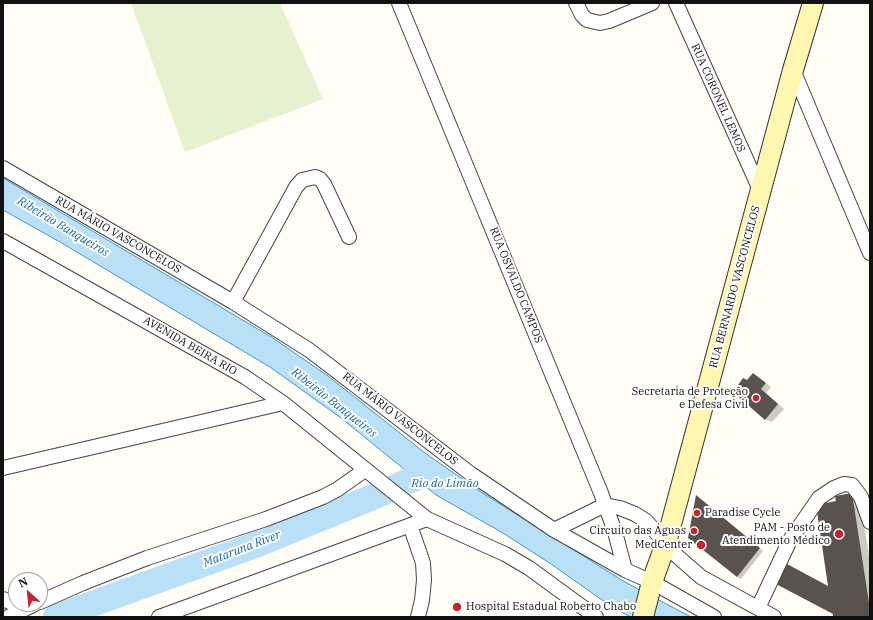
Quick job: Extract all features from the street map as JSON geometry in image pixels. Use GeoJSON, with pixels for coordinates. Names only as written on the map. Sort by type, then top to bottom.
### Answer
{"type":"FeatureCollection","features":[{"type":"Feature","properties":{"kind":"main road","name":"RUA BERNARDO VASCONCELOS"},"geometry":{"type":"LineString","coordinates":[[643,617],[651,585],[666,543],[793,70],[813,3]]}},
{"type":"Feature","properties":{"kind":"street","name":"RUA OSVALDO CAMPOS"},"geometry":{"type":"LineString","coordinates":[[399,3],[605,504],[615,532],[625,570]]}},
{"type":"Feature","properties":{"kind":"street"},"geometry":{"type":"LineString","coordinates":[[576,3],[582,15],[587,20],[600,23],[609,22],[652,3]]}},
{"type":"Feature","properties":{"kind":"street","name":"RUA CORONEL LEMOS"},"geometry":{"type":"LineString","coordinates":[[676,3],[761,192]]}},
{"type":"Feature","properties":{"kind":"street"},"geometry":{"type":"LineString","coordinates":[[793,70],[870,253]]}},
{"type":"Feature","properties":{"kind":"street","name":"RUA MÁRIO VASCONCELOS"},"geometry":{"type":"LineString","coordinates":[[3,168],[233,302],[314,354],[471,474],[554,530],[651,585]]}},
{"type":"Feature","properties":{"kind":"street"},"geometry":{"type":"LineString","coordinates":[[233,302],[296,187],[302,180],[315,176],[320,179],[324,184],[349,237]]}},
{"type":"Feature","properties":{"kind":"street","name":"AVENIDA BEIRA RIO"},"geometry":{"type":"LineString","coordinates":[[3,241],[233,370],[283,403],[427,519],[505,554],[529,568],[596,617]]}},
{"type":"Feature","properties":{"kind":"street"},"geometry":{"type":"LineString","coordinates":[[3,468],[283,403]]}},
{"type":"Feature","properties":{"kind":"street"},"geometry":{"type":"LineString","coordinates":[[48,598],[147,558],[266,519],[323,497],[368,472]]}},
{"type":"Feature","properties":{"kind":"street"},"geometry":{"type":"LineString","coordinates":[[758,608],[790,540],[819,498],[834,488],[844,484],[852,485],[861,497],[870,522]]}},
{"type":"Feature","properties":{"kind":"street"},"geometry":{"type":"LineString","coordinates":[[554,530],[605,504],[620,508],[635,514],[646,521],[677,556],[701,577],[774,617]]}},
{"type":"Feature","properties":{"kind":"street"},"geometry":{"type":"LineString","coordinates":[[159,617],[427,519]]}},
{"type":"Feature","properties":{"kind":"street"},"geometry":{"type":"LineString","coordinates":[[410,526],[423,563],[424,580],[422,600],[418,617]]}},
{"type":"Feature","properties":{"kind":"street"},"geometry":{"type":"LineString","coordinates":[[651,585],[714,617]]}},
{"type":"Feature","properties":{"kind":"street"},"geometry":{"type":"LineString","coordinates":[[8,617],[18,612]]}},
{"type":"Feature","properties":{"kind":"green space"},"geometry":{"type":"Polygon","coordinates":[[[131,3],[280,3],[323,99],[185,152],[131,3]]]}},
{"type":"Feature","properties":{"kind":"water","name":"Rio do Limão"},"geometry":{"type":"Polygon","coordinates":[[[3,178],[273,338],[328,376],[425,453],[481,492],[625,582],[691,617],[631,617],[612,607],[551,564],[503,533],[436,495],[341,418],[270,367],[60,242],[3,210],[3,178]]]}},
{"type":"Feature","properties":{"kind":"building","name":"Secretaria de Proteção e Defesa Civil"},"geometry":{"type":"Polygon","coordinates":[[[753,373],[766,383],[761,389],[778,404],[765,420],[733,392],[743,378],[747,380],[753,373]]]}},
{"type":"Feature","properties":{"kind":"building","name":"PAM - Posto de Atendimento Médico"},"geometry":{"type":"Polygon","coordinates":[[[852,493],[870,617],[833,617],[833,614],[776,584],[787,564],[828,586],[816,505],[836,501],[835,496],[852,493]]]}},
{"type":"Feature","properties":{"kind":"building"},"geometry":{"type":"Polygon","coordinates":[[[696,495],[760,548],[737,577],[688,538],[696,495]]]}},
{"type":"Feature","properties":{"kind":"waterway","name":"Mataruna River"},"geometry":{"type":"LineString","coordinates":[[56,617],[258,544],[385,492],[426,473]]}},
{"type":"Feature","properties":{"kind":"place","name":"Secretaria de Proteção e Defesa Civil"},"geometry":{"type":"Point","coordinates":[756,398]}},
{"type":"Feature","properties":{"kind":"place","name":"Paradise Cycle"},"geometry":{"type":"Point","coordinates":[697,513]}},
{"type":"Feature","properties":{"kind":"place","name":"Circuito das Águas"},"geometry":{"type":"Point","coordinates":[694,531]}},
{"type":"Feature","properties":{"kind":"place","name":"PAM - Posto de Atendimento Médico"},"geometry":{"type":"Point","coordinates":[839,534]}},
{"type":"Feature","properties":{"kind":"place","name":"MedCenter"},"geometry":{"type":"Point","coordinates":[701,545]}},
{"type":"Feature","properties":{"kind":"place","name":"Hospital Estadual Roberto Chabo"},"geometry":{"type":"Point","coordinates":[457,607]}},
{"type":"Feature","properties":{"kind":"water label","name":"Ribeirão Banqueiros"},"geometry":{"type":"Point","coordinates":[63,227]}},
{"type":"Feature","properties":{"kind":"water label","name":"Ribeirão Banqueiros"},"geometry":{"type":"Point","coordinates":[334,403]}}]}
